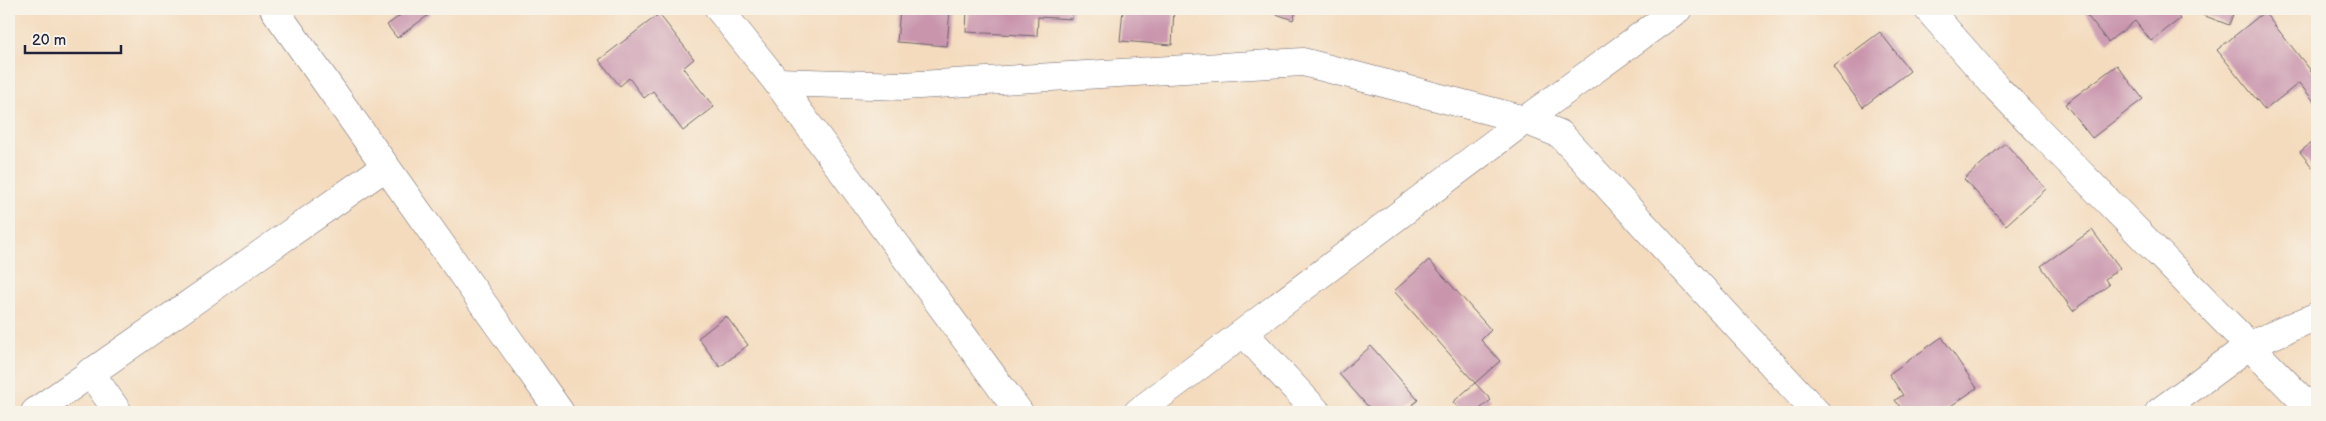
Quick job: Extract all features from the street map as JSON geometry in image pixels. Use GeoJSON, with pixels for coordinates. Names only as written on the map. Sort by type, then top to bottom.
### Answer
{"type":"FeatureCollection","features":[{"type":"Feature","properties":{"kind":"street"},"geometry":{"type":"LineString","coordinates":[[274,9],[560,412]]}},
{"type":"Feature","properties":{"kind":"street"},"geometry":{"type":"LineString","coordinates":[[719,9],[777,82],[1019,412]]}},
{"type":"Feature","properties":{"kind":"street"},"geometry":{"type":"LineString","coordinates":[[1138,412],[1525,120],[1678,9]]}},
{"type":"Feature","properties":{"kind":"street"},"geometry":{"type":"LineString","coordinates":[[1928,9],[1998,89],[2314,412]]}},
{"type":"Feature","properties":{"kind":"street"},"geometry":{"type":"LineString","coordinates":[[777,82],[903,86],[1303,62],[1525,120],[1560,134],[1816,412]]}},
{"type":"Feature","properties":{"kind":"street"},"geometry":{"type":"LineString","coordinates":[[35,412],[385,167]]}},
{"type":"Feature","properties":{"kind":"street"},"geometry":{"type":"LineString","coordinates":[[2159,412],[2250,345],[2317,316]]}},
{"type":"Feature","properties":{"kind":"street"},"geometry":{"type":"LineString","coordinates":[[1244,333],[1317,412]]}},
{"type":"Feature","properties":{"kind":"street"},"geometry":{"type":"LineString","coordinates":[[90,372],[118,412]]}},
{"type":"Feature","properties":{"kind":"building"},"geometry":{"type":"Polygon","coordinates":[[[409,9],[426,9],[430,14],[397,38],[387,25],[409,9]]]}},
{"type":"Feature","properties":{"kind":"building"},"geometry":{"type":"Polygon","coordinates":[[[900,9],[950,9],[947,46],[897,42],[900,9]]]}},
{"type":"Feature","properties":{"kind":"building"},"geometry":{"type":"Polygon","coordinates":[[[967,9],[1073,9],[1072,19],[1038,17],[1037,36],[966,32],[967,9]]]}},
{"type":"Feature","properties":{"kind":"building"},"geometry":{"type":"Polygon","coordinates":[[[1123,9],[1174,9],[1172,45],[1120,41],[1123,9]]]}},
{"type":"Feature","properties":{"kind":"building"},"geometry":{"type":"Polygon","coordinates":[[[1269,9],[1297,9],[1293,20],[1268,11],[1269,9]]]}},
{"type":"Feature","properties":{"kind":"building"},"geometry":{"type":"Polygon","coordinates":[[[2082,9],[2172,9],[2180,19],[2151,41],[2135,21],[2108,42],[2082,9]]]}},
{"type":"Feature","properties":{"kind":"building"},"geometry":{"type":"Polygon","coordinates":[[[2192,9],[2235,9],[2229,25],[2192,11],[2192,9]]]}},
{"type":"Feature","properties":{"kind":"building"},"geometry":{"type":"Polygon","coordinates":[[[2264,12],[2312,72],[2317,68],[2317,105],[2299,83],[2265,110],[2217,50],[2264,12]]]}},
{"type":"Feature","properties":{"kind":"building"},"geometry":{"type":"Polygon","coordinates":[[[659,14],[694,59],[683,68],[714,107],[683,131],[653,91],[644,98],[629,78],[620,86],[599,60],[659,14]]]}},
{"type":"Feature","properties":{"kind":"building"},"geometry":{"type":"Polygon","coordinates":[[[1880,32],[1910,71],[1863,107],[1833,67],[1880,32]]]}},
{"type":"Feature","properties":{"kind":"building"},"geometry":{"type":"Polygon","coordinates":[[[2117,65],[2143,99],[2092,138],[2065,104],[2117,65]]]}},
{"type":"Feature","properties":{"kind":"building"},"geometry":{"type":"Polygon","coordinates":[[[2317,138],[2317,173],[2300,152],[2317,138]]]}},
{"type":"Feature","properties":{"kind":"building"},"geometry":{"type":"Polygon","coordinates":[[[2005,143],[2046,189],[2006,225],[1964,179],[2005,143]]]}},
{"type":"Feature","properties":{"kind":"building"},"geometry":{"type":"Polygon","coordinates":[[[2092,230],[2120,268],[2105,279],[2109,285],[2073,311],[2041,266],[2092,230]]]}},
{"type":"Feature","properties":{"kind":"building"},"geometry":{"type":"Polygon","coordinates":[[[1429,260],[1491,330],[1481,340],[1500,361],[1475,383],[1394,291],[1429,260]]]}},
{"type":"Feature","properties":{"kind":"building"},"geometry":{"type":"Polygon","coordinates":[[[726,316],[748,345],[720,367],[698,338],[726,316]]]}},
{"type":"Feature","properties":{"kind":"building"},"geometry":{"type":"Polygon","coordinates":[[[1942,337],[1977,388],[1942,412],[1904,412],[1895,400],[1903,395],[1889,374],[1942,337]]]}},
{"type":"Feature","properties":{"kind":"building"},"geometry":{"type":"Polygon","coordinates":[[[1371,346],[1418,400],[1404,412],[1373,412],[1339,374],[1371,346]]]}},
{"type":"Feature","properties":{"kind":"building"},"geometry":{"type":"Polygon","coordinates":[[[1475,383],[1491,400],[1476,412],[1462,412],[1453,402],[1475,383]]]}}]}
